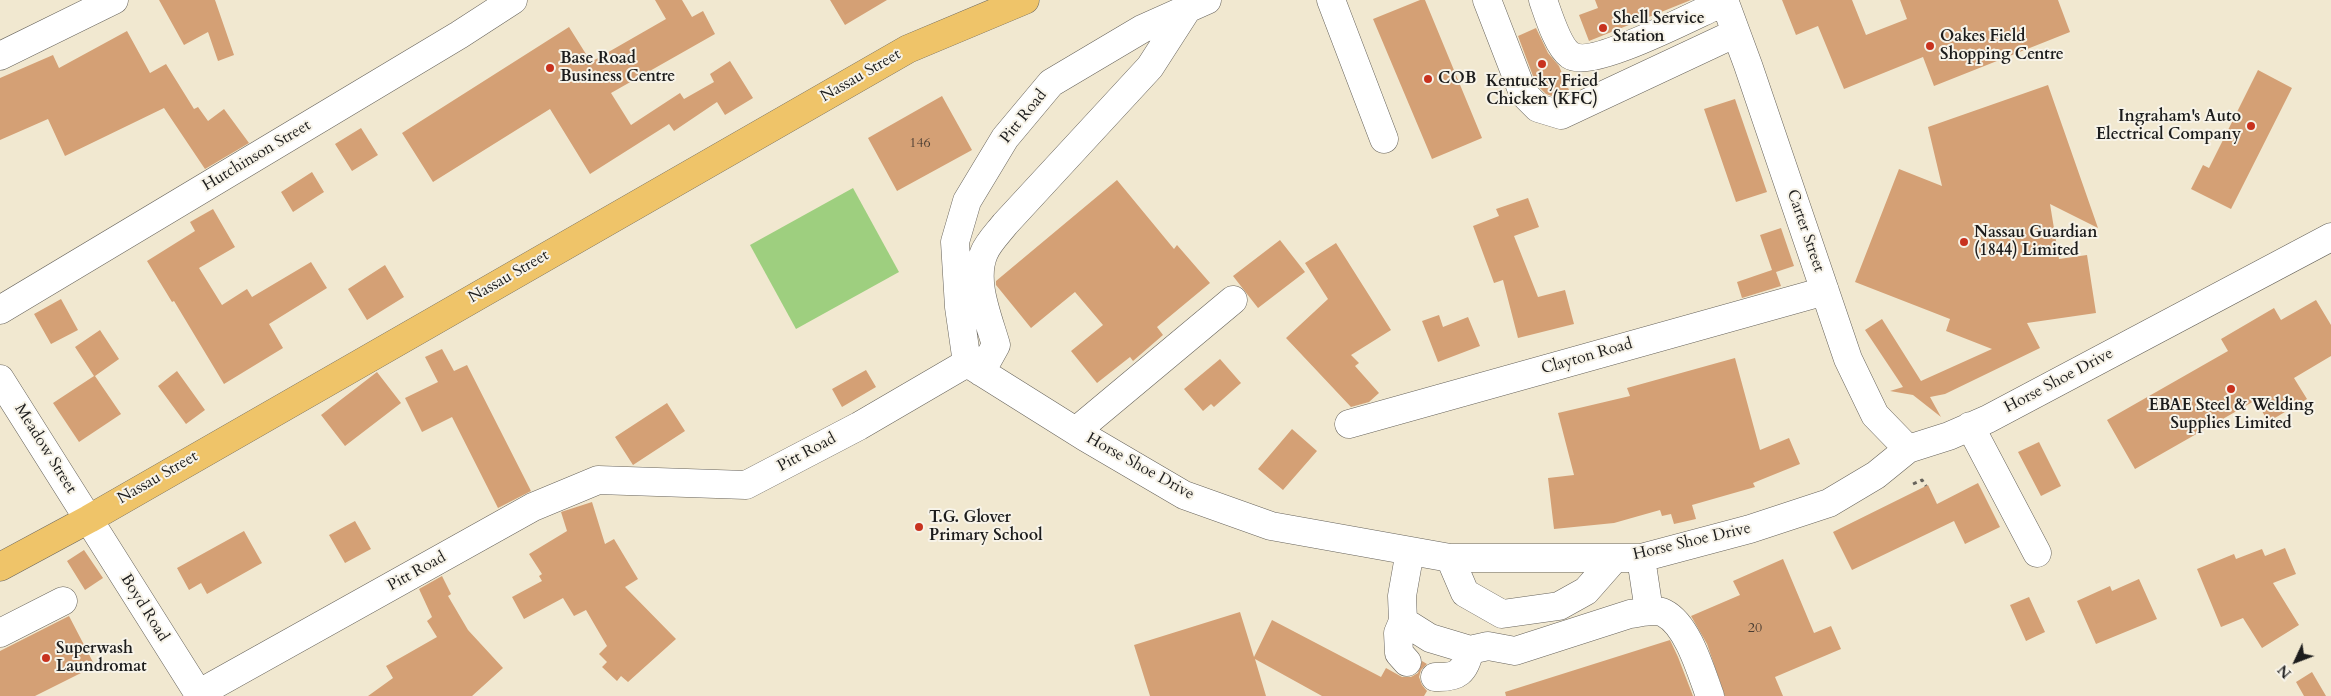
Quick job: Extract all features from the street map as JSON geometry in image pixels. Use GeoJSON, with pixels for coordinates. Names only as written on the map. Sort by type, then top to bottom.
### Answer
{"type":"FeatureCollection","features":[{"type":"Feature","properties":{"kind":"main road","name":"Nassau Street"},"geometry":{"type":"LineString","coordinates":[[0,567],[89,519],[908,49],[1025,0]]}},
{"type":"Feature","properties":{"kind":"street"},"geometry":{"type":"LineString","coordinates":[[0,56],[114,0]]}},
{"type":"Feature","properties":{"kind":"street","name":"Hutchinson Street"},"geometry":{"type":"LineString","coordinates":[[0,310],[460,35],[513,0]]}},
{"type":"Feature","properties":{"kind":"street"},"geometry":{"type":"LineString","coordinates":[[1331,0],[1384,139]]}},
{"type":"Feature","properties":{"kind":"street"},"geometry":{"type":"LineString","coordinates":[[1487,0],[1524,93],[1538,108],[1561,115],[1736,33]]}},
{"type":"Feature","properties":{"kind":"street"},"geometry":{"type":"LineString","coordinates":[[1542,0],[1562,46],[1569,54],[1576,58],[1589,58],[1611,52],[1724,1]]}},
{"type":"Feature","properties":{"kind":"street","name":"Carter Street"},"geometry":{"type":"LineString","coordinates":[[1724,1],[1848,359],[1862,392],[1875,415],[1908,449]]}},
{"type":"Feature","properties":{"kind":"street"},"geometry":{"type":"LineString","coordinates":[[974,367],[996,345],[982,294],[980,273],[984,252],[1005,224],[1150,67],[1198,4]]}},
{"type":"Feature","properties":{"kind":"street","name":"Pitt Road"},"geometry":{"type":"LineString","coordinates":[[199,695],[533,507],[598,480],[746,485],[974,367],[959,306],[955,242],[966,201],[1005,138],[1051,83],[1142,29],[1198,4]]}},
{"type":"Feature","properties":{"kind":"street","name":"Horse Shoe Drive"},"geometry":{"type":"LineString","coordinates":[[974,367],[1076,432],[1184,494],[1271,526],[1450,558],[1628,558],[1750,530],[1829,503],[1876,474],[1908,449],[1949,436],[1988,419],[2331,237]]}},
{"type":"Feature","properties":{"kind":"street","name":"Clayton Road"},"geometry":{"type":"LineString","coordinates":[[1349,424],[1826,291]]}},
{"type":"Feature","properties":{"kind":"street"},"geometry":{"type":"LineString","coordinates":[[1076,432],[1233,300]]}},
{"type":"Feature","properties":{"kind":"street","name":"Meadow Street"},"geometry":{"type":"LineString","coordinates":[[0,379],[89,519]]}},
{"type":"Feature","properties":{"kind":"street"},"geometry":{"type":"LineString","coordinates":[[1970,426],[2037,553]]}},
{"type":"Feature","properties":{"kind":"street","name":"Boyd Road"},"geometry":{"type":"LineString","coordinates":[[89,519],[199,695]]}},
{"type":"Feature","properties":{"kind":"street"},"geometry":{"type":"LineString","coordinates":[[1408,662],[1399,653],[1398,633],[1403,621],[1402,596],[1410,551]]}},
{"type":"Feature","properties":{"kind":"street"},"geometry":{"type":"LineString","coordinates":[[1450,558],[1465,593],[1502,614],[1559,606],[1586,591],[1628,558],[1649,611]]}},
{"type":"Feature","properties":{"kind":"street"},"geometry":{"type":"LineString","coordinates":[[0,633],[63,602]]}},
{"type":"Feature","properties":{"kind":"street"},"geometry":{"type":"LineString","coordinates":[[1403,621],[1430,638],[1470,650],[1488,646],[1515,651],[1630,614],[1649,611],[1663,612],[1676,622],[1691,648],[1710,696]]}},
{"type":"Feature","properties":{"kind":"street"},"geometry":{"type":"LineString","coordinates":[[1435,677],[1459,674],[1466,664],[1470,650]]}},
{"type":"Feature","properties":{"kind":"path"},"geometry":{"type":"LineString","coordinates":[[1913,484],[1922,480],[1926,486]]}},
{"type":"Feature","properties":{"kind":"green space"},"geometry":{"type":"Polygon","coordinates":[[[853,188],[899,272],[796,329],[750,245],[853,188]]]}},
{"type":"Feature","properties":{"kind":"building"},"geometry":{"type":"Polygon","coordinates":[[[159,0],[215,0],[234,55],[218,61],[208,32],[184,45],[159,0]]]}},
{"type":"Feature","properties":{"kind":"building","name":"Base Road Business Centre"},"geometry":{"type":"Polygon","coordinates":[[[655,0],[682,0],[692,17],[703,11],[715,34],[611,93],[631,125],[680,93],[684,99],[714,82],[710,74],[730,61],[753,98],[725,115],[717,102],[674,131],[669,124],[590,174],[550,109],[433,182],[402,133],[569,27],[591,62],[666,19],[655,0]]]}},
{"type":"Feature","properties":{"kind":"building"},"geometry":{"type":"Polygon","coordinates":[[[830,0],[887,0],[845,25],[830,0]]]}},
{"type":"Feature","properties":{"kind":"building","name":"COB"},"geometry":{"type":"Polygon","coordinates":[[[1420,0],[1425,0],[1482,138],[1432,159],[1373,19],[1420,0]]]}},
{"type":"Feature","properties":{"kind":"building","name":"Shell Service Station"},"geometry":{"type":"Polygon","coordinates":[[[1595,0],[1691,0],[1589,41],[1579,15],[1598,8],[1595,0]]]}},
{"type":"Feature","properties":{"kind":"building","name":"Oakes Field Shopping Centre"},"geometry":{"type":"Polygon","coordinates":[[[1782,0],[1852,0],[1866,35],[1907,19],[1900,0],[2058,0],[2070,32],[1934,86],[1923,57],[1844,89],[1818,26],[1796,35],[1782,0]]]}},
{"type":"Feature","properties":{"kind":"building","name":"Kentucky Fried Chicken (KFC)"},"geometry":{"type":"Polygon","coordinates":[[[1536,28],[1548,53],[1559,66],[1569,90],[1554,97],[1546,94],[1536,84],[1518,36],[1536,28]]]}},
{"type":"Feature","properties":{"kind":"building"},"geometry":{"type":"Polygon","coordinates":[[[127,31],[150,73],[166,64],[194,109],[198,107],[208,121],[224,109],[249,143],[205,169],[164,108],[65,156],[48,119],[0,140],[0,78],[53,55],[59,68],[127,31]]]}},
{"type":"Feature","properties":{"kind":"building","name":"Ingraham's Auto Electrical Company"},"geometry":{"type":"Polygon","coordinates":[[[2258,70],[2292,88],[2231,209],[2191,189],[2203,165],[2209,168],[2258,70]]]}},
{"type":"Feature","properties":{"kind":"building"},"geometry":{"type":"Polygon","coordinates":[[[2048,85],[2098,228],[2050,204],[2059,259],[2087,255],[2096,313],[2027,323],[2040,348],[1945,394],[1930,397],[1941,417],[1913,395],[1890,391],[1903,387],[1865,330],[1882,319],[1921,381],[1992,349],[1946,331],[1950,319],[1855,282],[1899,169],[1942,186],[1928,127],[2048,85]]]}},
{"type":"Feature","properties":{"kind":"building"},"geometry":{"type":"Polygon","coordinates":[[[942,96],[972,150],[897,191],[868,138],[942,96]]]}},
{"type":"Feature","properties":{"kind":"building"},"geometry":{"type":"Polygon","coordinates":[[[1735,99],[1767,192],[1736,202],[1704,109],[1735,99]]]}},
{"type":"Feature","properties":{"kind":"building"},"geometry":{"type":"Polygon","coordinates":[[[361,128],[378,155],[352,171],[335,144],[361,128]]]}},
{"type":"Feature","properties":{"kind":"building"},"geometry":{"type":"Polygon","coordinates":[[[312,172],[324,192],[293,212],[281,192],[312,172]]]}},
{"type":"Feature","properties":{"kind":"building"},"geometry":{"type":"Polygon","coordinates":[[[1117,180],[1174,249],[1177,245],[1210,283],[1157,327],[1163,335],[1133,361],[1130,357],[1097,383],[1071,351],[1103,325],[1075,292],[1031,328],[996,285],[996,281],[1117,180]]]}},
{"type":"Feature","properties":{"kind":"building"},"geometry":{"type":"Polygon","coordinates":[[[1528,198],[1539,227],[1514,236],[1538,297],[1565,290],[1574,324],[1518,338],[1503,280],[1494,283],[1473,226],[1499,216],[1496,209],[1528,198]]]}},
{"type":"Feature","properties":{"kind":"building"},"geometry":{"type":"Polygon","coordinates":[[[213,209],[235,247],[199,268],[222,305],[247,289],[252,297],[311,262],[327,288],[269,324],[283,348],[224,384],[174,301],[172,302],[147,261],[195,231],[190,222],[213,209]]]}},
{"type":"Feature","properties":{"kind":"building"},"geometry":{"type":"Polygon","coordinates":[[[1781,228],[1794,266],[1776,272],[1781,286],[1742,298],[1737,282],[1772,270],[1760,235],[1781,228]]]}},
{"type":"Feature","properties":{"kind":"building"},"geometry":{"type":"Polygon","coordinates":[[[1280,240],[1305,272],[1258,308],[1233,276],[1280,240]]]}},
{"type":"Feature","properties":{"kind":"building"},"geometry":{"type":"Polygon","coordinates":[[[1336,243],[1391,330],[1351,355],[1359,363],[1355,366],[1379,393],[1369,402],[1351,407],[1286,338],[1328,299],[1305,263],[1336,243]]]}},
{"type":"Feature","properties":{"kind":"building"},"geometry":{"type":"Polygon","coordinates":[[[385,265],[404,297],[367,320],[348,289],[385,265]]]}},
{"type":"Feature","properties":{"kind":"building"},"geometry":{"type":"Polygon","coordinates":[[[61,299],[78,330],[51,344],[34,314],[61,299]]]}},
{"type":"Feature","properties":{"kind":"building","name":"EBAE Steel & Welding Supplies Limited"},"geometry":{"type":"Polygon","coordinates":[[[2316,300],[2331,325],[2331,356],[2294,378],[2307,399],[2268,422],[2256,400],[2135,469],[2107,420],[2228,351],[2221,339],[2274,308],[2281,320],[2316,300]]]}},
{"type":"Feature","properties":{"kind":"building"},"geometry":{"type":"Polygon","coordinates":[[[1439,315],[1443,327],[1468,317],[1480,346],[1438,362],[1422,321],[1439,315]]]}},
{"type":"Feature","properties":{"kind":"building"},"geometry":{"type":"Polygon","coordinates":[[[100,330],[119,359],[95,376],[121,414],[79,442],[53,403],[94,376],[75,347],[100,330]]]}},
{"type":"Feature","properties":{"kind":"building"},"geometry":{"type":"Polygon","coordinates":[[[442,349],[454,371],[467,365],[531,491],[498,508],[452,417],[422,432],[405,398],[438,382],[425,357],[442,349]]]}},
{"type":"Feature","properties":{"kind":"building"},"geometry":{"type":"Polygon","coordinates":[[[1735,358],[1760,450],[1789,438],[1800,464],[1753,483],[1755,487],[1692,505],[1696,519],[1674,524],[1671,514],[1662,516],[1660,510],[1614,523],[1554,529],[1548,478],[1574,475],[1558,413],[1630,396],[1627,388],[1735,358]]]}},
{"type":"Feature","properties":{"kind":"building"},"geometry":{"type":"Polygon","coordinates":[[[1220,359],[1241,383],[1214,407],[1211,404],[1203,411],[1184,389],[1220,359]]]}},
{"type":"Feature","properties":{"kind":"building"},"geometry":{"type":"Polygon","coordinates":[[[866,370],[876,387],[842,407],[832,389],[866,370]]]}},
{"type":"Feature","properties":{"kind":"building"},"geometry":{"type":"Polygon","coordinates":[[[177,371],[205,410],[186,424],[158,386],[177,371]]]}},
{"type":"Feature","properties":{"kind":"building"},"geometry":{"type":"Polygon","coordinates":[[[377,372],[401,403],[345,446],[321,415],[377,372]]]}},
{"type":"Feature","properties":{"kind":"building"},"geometry":{"type":"Polygon","coordinates":[[[667,403],[685,431],[633,465],[615,437],[667,403]]]}},
{"type":"Feature","properties":{"kind":"building"},"geometry":{"type":"Polygon","coordinates":[[[1292,429],[1317,451],[1283,490],[1258,469],[1292,429]]]}},
{"type":"Feature","properties":{"kind":"building"},"geometry":{"type":"Polygon","coordinates":[[[2039,442],[2061,486],[2041,496],[2018,452],[2039,442]]]}},
{"type":"Feature","properties":{"kind":"building"},"geometry":{"type":"Polygon","coordinates":[[[1978,483],[2000,527],[1965,544],[1954,521],[1852,570],[1833,532],[1928,485],[1937,504],[1978,483]]]}},
{"type":"Feature","properties":{"kind":"building"},"geometry":{"type":"Polygon","coordinates":[[[592,502],[605,544],[614,539],[638,579],[625,587],[676,639],[628,682],[621,676],[617,681],[602,667],[607,662],[599,654],[607,646],[586,610],[574,616],[563,598],[524,619],[512,597],[542,581],[539,576],[542,574],[529,554],[567,531],[561,512],[592,502]]]}},
{"type":"Feature","properties":{"kind":"building"},"geometry":{"type":"Polygon","coordinates":[[[355,521],[371,549],[345,563],[329,535],[355,521]]]}},
{"type":"Feature","properties":{"kind":"building"},"geometry":{"type":"Polygon","coordinates":[[[244,531],[262,563],[207,594],[201,583],[189,590],[177,568],[244,531]]]}},
{"type":"Feature","properties":{"kind":"building"},"geometry":{"type":"Polygon","coordinates":[[[2285,548],[2296,574],[2273,583],[2299,625],[2262,648],[2243,618],[2221,627],[2197,569],[2234,554],[2236,559],[2262,549],[2265,556],[2285,548]]]}},
{"type":"Feature","properties":{"kind":"building"},"geometry":{"type":"Polygon","coordinates":[[[84,550],[103,578],[85,590],[67,561],[84,550]]]}},
{"type":"Feature","properties":{"kind":"building"},"geometry":{"type":"Polygon","coordinates":[[[1783,559],[1814,633],[1831,626],[1841,649],[1775,677],[1783,696],[1725,696],[1707,644],[1691,616],[1740,595],[1733,581],[1783,559]]]}},
{"type":"Feature","properties":{"kind":"building"},"geometry":{"type":"Polygon","coordinates":[[[442,576],[451,594],[448,596],[468,630],[503,668],[472,696],[368,696],[393,678],[386,666],[437,637],[427,621],[432,617],[419,589],[442,576]]]}},
{"type":"Feature","properties":{"kind":"building"},"geometry":{"type":"Polygon","coordinates":[[[2139,579],[2157,619],[2096,644],[2077,601],[2110,586],[2112,591],[2139,579]]]}},
{"type":"Feature","properties":{"kind":"building"},"geometry":{"type":"Polygon","coordinates":[[[2029,597],[2045,632],[2026,641],[2010,605],[2029,597]]]}},
{"type":"Feature","properties":{"kind":"building"},"geometry":{"type":"Polygon","coordinates":[[[1240,612],[1254,657],[1272,620],[1381,677],[1386,668],[1402,677],[1411,677],[1418,673],[1422,661],[1427,664],[1421,670],[1419,677],[1427,691],[1424,696],[1322,696],[1255,659],[1266,696],[1150,696],[1134,645],[1240,612]]]}},
{"type":"Feature","properties":{"kind":"building","name":"Superwash Laundromat"},"geometry":{"type":"Polygon","coordinates":[[[69,616],[95,666],[35,696],[0,696],[0,651],[69,616]]]}},
{"type":"Feature","properties":{"kind":"building"},"geometry":{"type":"Polygon","coordinates":[[[1670,640],[1693,696],[1506,696],[1505,692],[1670,640]]]}},
{"type":"Feature","properties":{"kind":"building"},"geometry":{"type":"Polygon","coordinates":[[[2312,672],[2326,696],[2304,696],[2296,682],[2312,672]]]}},
{"type":"Feature","properties":{"kind":"place","name":"Shell Service Station"},"geometry":{"type":"Point","coordinates":[1603,28]}},
{"type":"Feature","properties":{"kind":"place","name":"Oakes Field Shopping Centre"},"geometry":{"type":"Point","coordinates":[1930,46]}},
{"type":"Feature","properties":{"kind":"place","name":"Kentucky Fried Chicken (KFC)"},"geometry":{"type":"Point","coordinates":[1542,64]}},
{"type":"Feature","properties":{"kind":"place","name":"Base Road Business Centre"},"geometry":{"type":"Point","coordinates":[550,68]}},
{"type":"Feature","properties":{"kind":"place","name":"COB"},"geometry":{"type":"Point","coordinates":[1428,79]}},
{"type":"Feature","properties":{"kind":"place","name":"Ingraham's Auto Electrical Company"},"geometry":{"type":"Point","coordinates":[2251,126]}},
{"type":"Feature","properties":{"kind":"place","name":"Nassau Guardian (1844) Limited"},"geometry":{"type":"Point","coordinates":[1964,242]}},
{"type":"Feature","properties":{"kind":"place","name":"EBAE Steel & Welding Supplies Limited"},"geometry":{"type":"Point","coordinates":[2231,389]}},
{"type":"Feature","properties":{"kind":"place","name":"T.G. Glover Primary School"},"geometry":{"type":"Point","coordinates":[919,527]}},
{"type":"Feature","properties":{"kind":"place","name":"Superwash Laundromat"},"geometry":{"type":"Point","coordinates":[46,658]}}]}
